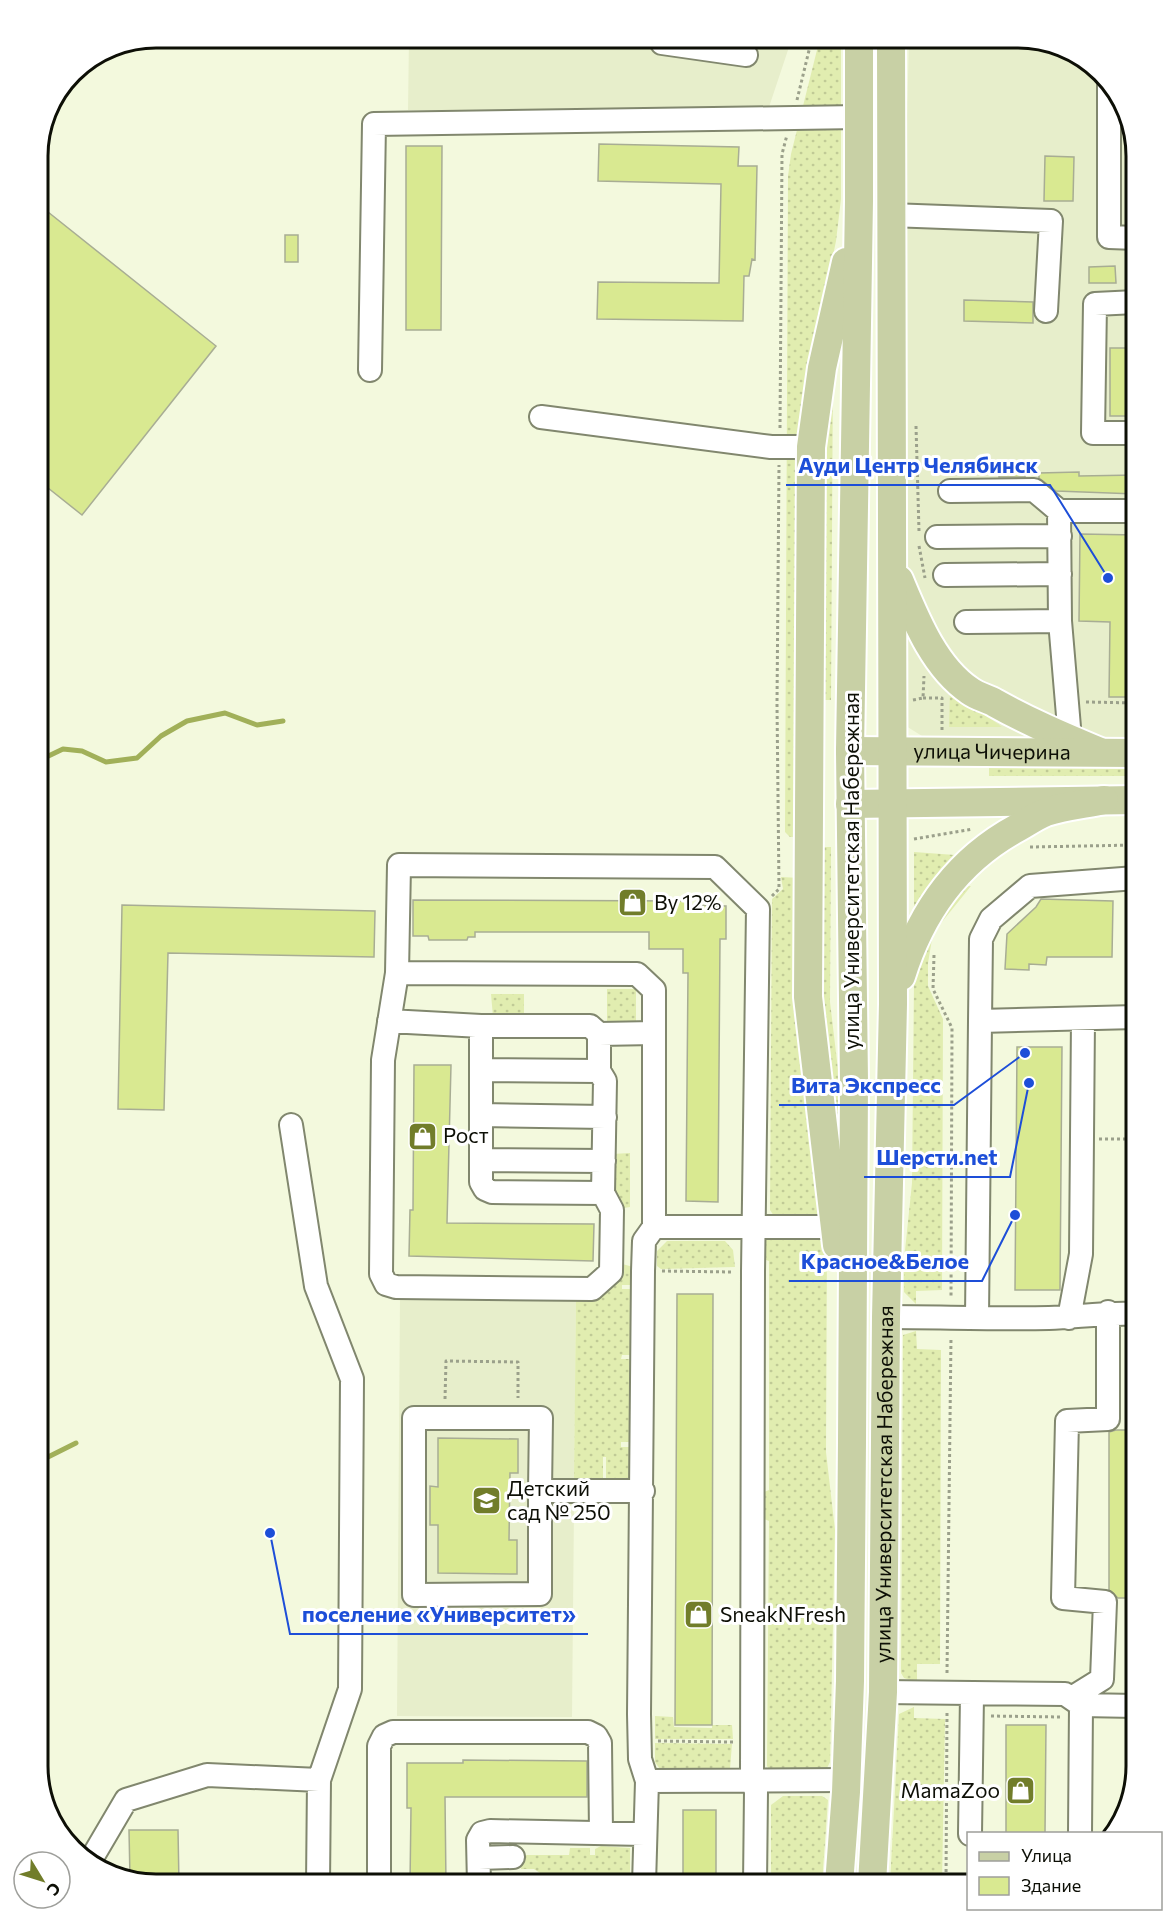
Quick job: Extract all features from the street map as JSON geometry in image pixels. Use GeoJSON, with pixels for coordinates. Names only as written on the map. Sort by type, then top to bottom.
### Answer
{"type":"FeatureCollection","features":[{"type":"Feature","properties":{"kind":"main road","name":"улица Университетская Набережная"},"geometry":{"type":"LineString","coordinates":[[840,1874],[846,1786],[852,1442],[854,1082],[850,751],[859,201],[859,48]]}},
{"type":"Feature","properties":{"kind":"main road","name":"улица Университетская Набережная"},"geometry":{"type":"LineString","coordinates":[[873,1874],[883,1692],[886,1317],[893,1004],[894,567],[890,215],[891,48]]}},
{"type":"Feature","properties":{"kind":"main road"},"geometry":{"type":"LineString","coordinates":[[852,1442],[836,1227],[808,997],[811,447],[822,368],[859,201]]}},
{"type":"Feature","properties":{"kind":"main road"},"geometry":{"type":"LineString","coordinates":[[894,567],[913,615],[924,634],[943,663],[970,691],[994,702],[1021,719],[1100,752]]}},
{"type":"Feature","properties":{"kind":"main road","name":"улица Чичерина"},"geometry":{"type":"LineString","coordinates":[[850,751],[1126,753]]}},
{"type":"Feature","properties":{"kind":"main road"},"geometry":{"type":"LineString","coordinates":[[893,1004],[912,942],[922,923],[950,884],[974,857],[995,840],[1045,812],[1104,800]]}},
{"type":"Feature","properties":{"kind":"main road"},"geometry":{"type":"LineString","coordinates":[[850,804],[1126,800]]}},
{"type":"Feature","properties":{"kind":"lane"},"geometry":{"type":"LineString","coordinates":[[697,48],[746,55]]}},
{"type":"Feature","properties":{"kind":"lane"},"geometry":{"type":"LineString","coordinates":[[1109,98],[1109,237],[1126,238]]}},
{"type":"Feature","properties":{"kind":"lane"},"geometry":{"type":"LineString","coordinates":[[370,370],[374,124],[859,117]]}},
{"type":"Feature","properties":{"kind":"lane"},"geometry":{"type":"LineString","coordinates":[[890,215],[1051,221],[1046,311]]}},
{"type":"Feature","properties":{"kind":"lane"},"geometry":{"type":"LineString","coordinates":[[1126,303],[1095,304],[1093,433],[1126,433]]}},
{"type":"Feature","properties":{"kind":"lane"},"geometry":{"type":"LineString","coordinates":[[541,417],[771,447],[811,447]]}},
{"type":"Feature","properties":{"kind":"lane"},"geometry":{"type":"LineString","coordinates":[[950,491],[1034,490],[1059,511],[1126,511]]}},
{"type":"Feature","properties":{"kind":"lane"},"geometry":{"type":"LineString","coordinates":[[1059,511],[1060,621],[1071,740]]}},
{"type":"Feature","properties":{"kind":"lane"},"geometry":{"type":"LineString","coordinates":[[937,537],[1060,536]]}},
{"type":"Feature","properties":{"kind":"lane"},"geometry":{"type":"LineString","coordinates":[[936,581],[1060,574]]}},
{"type":"Feature","properties":{"kind":"lane"},"geometry":{"type":"LineString","coordinates":[[966,622],[1060,621]]}},
{"type":"Feature","properties":{"kind":"lane"},"geometry":{"type":"LineString","coordinates":[[599,1034],[599,1071],[605,1081],[603,1193],[612,1210],[611,1272],[592,1289],[396,1287],[386,1284],[381,1274],[383,1060],[397,973],[399,865],[715,867],[758,909],[753,1272],[755,1874]]}},
{"type":"Feature","properties":{"kind":"lane"},"geometry":{"type":"LineString","coordinates":[[977,1318],[981,939],[991,919],[1030,886],[1126,879]]}},
{"type":"Feature","properties":{"kind":"lane"},"geometry":{"type":"LineString","coordinates":[[397,973],[637,974],[654,990],[654,1227],[644,1241],[643,1271],[643,1491],[639,1741],[640,1759],[647,1786],[644,1874]]}},
{"type":"Feature","properties":{"kind":"lane"},"geometry":{"type":"LineString","coordinates":[[980,1021],[1126,1017]]}},
{"type":"Feature","properties":{"kind":"lane"},"geometry":{"type":"LineString","coordinates":[[1069,1318],[1081,1254],[1083,1018]]}},
{"type":"Feature","properties":{"kind":"lane"},"geometry":{"type":"LineString","coordinates":[[389,1021],[481,1026],[590,1026],[599,1034],[654,1033]]}},
{"type":"Feature","properties":{"kind":"lane"},"geometry":{"type":"LineString","coordinates":[[481,1026],[481,1182],[485,1189],[492,1192],[603,1193]]}},
{"type":"Feature","properties":{"kind":"lane"},"geometry":{"type":"LineString","coordinates":[[481,1070],[599,1071]]}},
{"type":"Feature","properties":{"kind":"lane"},"geometry":{"type":"LineString","coordinates":[[481,1115],[605,1117]]}},
{"type":"Feature","properties":{"kind":"lane"},"geometry":{"type":"LineString","coordinates":[[291,1125],[316,1286],[352,1379],[350,1689],[320,1780],[318,1874]]}},
{"type":"Feature","properties":{"kind":"lane"},"geometry":{"type":"LineString","coordinates":[[481,1160],[604,1161]]}},
{"type":"Feature","properties":{"kind":"lane"},"geometry":{"type":"LineString","coordinates":[[654,1227],[836,1227]]}},
{"type":"Feature","properties":{"kind":"lane"},"geometry":{"type":"LineString","coordinates":[[886,1317],[1069,1318],[1108,1312],[1126,1313]]}},
{"type":"Feature","properties":{"kind":"lane"},"geometry":{"type":"LineString","coordinates":[[1080,1832],[1077,1701],[1102,1679],[1105,1602],[1063,1598],[1066,1421],[1108,1419],[1108,1312]]}},
{"type":"Feature","properties":{"kind":"lane"},"geometry":{"type":"LineString","coordinates":[[414,1418],[518,1418],[541,1418],[540,1594],[414,1595],[414,1418]]}},
{"type":"Feature","properties":{"kind":"lane"},"geometry":{"type":"LineString","coordinates":[[540,1491],[643,1491]]}},
{"type":"Feature","properties":{"kind":"lane"},"geometry":{"type":"LineString","coordinates":[[883,1692],[947,1695],[1065,1694],[1077,1701],[1126,1705]]}},
{"type":"Feature","properties":{"kind":"lane"},"geometry":{"type":"LineString","coordinates":[[970,1832],[972,1695]]}},
{"type":"Feature","properties":{"kind":"lane"},"geometry":{"type":"LineString","coordinates":[[379,1874],[379,1746],[384,1736],[393,1732],[588,1732],[596,1736],[600,1743],[601,1833]]}},
{"type":"Feature","properties":{"kind":"lane"},"geometry":{"type":"LineString","coordinates":[[94,1854],[126,1800],[207,1775],[320,1780]]}},
{"type":"Feature","properties":{"kind":"lane"},"geometry":{"type":"LineString","coordinates":[[647,1786],[846,1786]]}},
{"type":"Feature","properties":{"kind":"lane"},"geometry":{"type":"LineString","coordinates":[[479,1874],[478,1840],[482,1833],[490,1831],[644,1834]]}},
{"type":"Feature","properties":{"kind":"lane"},"geometry":{"type":"LineString","coordinates":[[478,1858],[513,1857]]}},
{"type":"Feature","properties":{"kind":"path"},"geometry":{"type":"LineString","coordinates":[[916,417],[919,559],[936,581]]}},
{"type":"Feature","properties":{"kind":"path"},"geometry":{"type":"LineString","coordinates":[[1069,702],[1126,703]]}},
{"type":"Feature","properties":{"kind":"path"},"geometry":{"type":"LineString","coordinates":[[934,953],[933,989],[952,1028],[946,1874]]}},
{"type":"Feature","properties":{"kind":"path"},"geometry":{"type":"LineString","coordinates":[[1082,1138],[1126,1139]]}},
{"type":"Feature","properties":{"kind":"path"},"geometry":{"type":"LineString","coordinates":[[643,1271],[753,1272]]}},
{"type":"Feature","properties":{"kind":"path"},"geometry":{"type":"LineString","coordinates":[[445,1418],[446,1361],[518,1362],[518,1418]]}},
{"type":"Feature","properties":{"kind":"path"},"geometry":{"type":"LineString","coordinates":[[987,1716],[1064,1717],[1064,1728]]}},
{"type":"Feature","properties":{"kind":"path"},"geometry":{"type":"LineString","coordinates":[[639,1741],[753,1742]]}},
{"type":"Feature","properties":{"kind":"shaded area"},"geometry":{"type":"Polygon","coordinates":[[[409,48],[789,48],[768,110],[575,108],[520,111],[408,110],[409,48]]]}},
{"type":"Feature","properties":{"kind":"shaded area"},"geometry":{"type":"Polygon","coordinates":[[[818,48],[841,48],[841,199],[836,241],[818,330],[800,837],[790,837],[785,832],[788,176],[791,154],[818,48]]]}},
{"type":"Feature","properties":{"kind":"shaded area"},"geometry":{"type":"Polygon","coordinates":[[[909,48],[1039,50],[1066,59],[1078,66],[1099,85],[1115,108],[1125,142],[1126,738],[922,736],[898,721],[892,708],[909,48]]]}},
{"type":"Feature","properties":{"kind":"shaded area"},"geometry":{"type":"Polygon","coordinates":[[[833,369],[831,700],[819,700],[820,445],[833,369]]]}},
{"type":"Feature","properties":{"kind":"shaded area"},"geometry":{"type":"Polygon","coordinates":[[[950,685],[977,709],[1002,727],[949,727],[950,685]]]}},
{"type":"Feature","properties":{"kind":"shaded area"},"geometry":{"type":"Polygon","coordinates":[[[989,767],[1126,767],[1126,776],[989,776],[989,767]]]}},
{"type":"Feature","properties":{"kind":"shaded area"},"geometry":{"type":"Polygon","coordinates":[[[818,847],[831,847],[830,1002],[839,1078],[838,1176],[817,1000],[818,847]]]}},
{"type":"Feature","properties":{"kind":"shaded area"},"geometry":{"type":"Polygon","coordinates":[[[914,852],[955,855],[914,908],[914,852]]]}},
{"type":"Feature","properties":{"kind":"shaded area"},"geometry":{"type":"Polygon","coordinates":[[[781,877],[800,878],[820,1213],[817,1216],[774,1216],[770,1210],[772,899],[783,889],[781,877]]]}},
{"type":"Feature","properties":{"kind":"shaded area"},"geometry":{"type":"Polygon","coordinates":[[[971,886],[933,933],[928,963],[928,986],[943,1019],[942,1290],[916,1291],[916,1304],[904,1292],[904,1260],[912,1183],[914,981],[929,936],[964,887],[971,886]]]}},
{"type":"Feature","properties":{"kind":"shaded area"},"geometry":{"type":"Polygon","coordinates":[[[607,989],[636,989],[636,1022],[607,1026],[607,989]]]}},
{"type":"Feature","properties":{"kind":"shaded area"},"geometry":{"type":"Polygon","coordinates":[[[491,994],[524,994],[524,1018],[493,1017],[491,994]]]}},
{"type":"Feature","properties":{"kind":"shaded area"},"geometry":{"type":"Polygon","coordinates":[[[630,1153],[630,1207],[624,1208],[612,1191],[612,1154],[630,1153]]]}},
{"type":"Feature","properties":{"kind":"shaded area"},"geometry":{"type":"Polygon","coordinates":[[[767,1237],[817,1238],[827,1244],[826,1452],[835,1530],[830,1762],[826,1770],[770,1771],[767,1766],[769,1521],[760,1517],[764,1492],[769,1490],[769,1261],[761,1258],[763,1240],[767,1237]]]}},
{"type":"Feature","properties":{"kind":"shaded area"},"geometry":{"type":"Polygon","coordinates":[[[667,1241],[725,1241],[733,1250],[735,1267],[661,1269],[657,1266],[657,1251],[667,1241]]]}},
{"type":"Feature","properties":{"kind":"shaded area"},"geometry":{"type":"Polygon","coordinates":[[[619,1263],[633,1267],[635,1285],[622,1285],[622,1289],[634,1289],[634,1355],[622,1355],[621,1359],[634,1359],[634,1442],[621,1442],[621,1447],[634,1447],[631,1479],[606,1479],[606,1457],[603,1457],[603,1479],[574,1479],[576,1296],[595,1296],[618,1281],[619,1263]]]}},
{"type":"Feature","properties":{"kind":"shaded area","name":"Детский сад № 250"},"geometry":{"type":"Polygon","coordinates":[[[400,1297],[576,1298],[572,1717],[397,1716],[400,1297]]]}},
{"type":"Feature","properties":{"kind":"shaded area"},"geometry":{"type":"Polygon","coordinates":[[[916,1331],[917,1349],[941,1350],[940,1664],[917,1664],[917,1682],[904,1678],[901,1673],[903,1335],[916,1331]]]}},
{"type":"Feature","properties":{"kind":"shaded area"},"geometry":{"type":"Polygon","coordinates":[[[914,1707],[914,1718],[945,1719],[942,1874],[891,1874],[899,1714],[914,1707]]]}},
{"type":"Feature","properties":{"kind":"shaded area"},"geometry":{"type":"Polygon","coordinates":[[[655,1716],[673,1717],[674,1727],[712,1728],[712,1725],[732,1725],[733,1739],[655,1739],[655,1716]]]}},
{"type":"Feature","properties":{"kind":"shaded area"},"geometry":{"type":"Polygon","coordinates":[[[655,1743],[732,1744],[730,1769],[662,1772],[655,1762],[655,1743]]]}},
{"type":"Feature","properties":{"kind":"shaded area"},"geometry":{"type":"Polygon","coordinates":[[[783,1796],[822,1796],[828,1800],[823,1874],[771,1874],[771,1805],[783,1796]]]}},
{"type":"Feature","properties":{"kind":"shaded area"},"geometry":{"type":"Polygon","coordinates":[[[601,1846],[630,1848],[630,1874],[542,1874],[534,1869],[521,1869],[521,1855],[569,1855],[570,1848],[590,1848],[590,1855],[595,1855],[595,1849],[601,1846]]]}},
{"type":"Feature","properties":{"kind":"building"},"geometry":{"type":"Polygon","coordinates":[[[599,144],[739,147],[738,166],[757,166],[755,260],[752,259],[749,276],[744,276],[743,321],[597,319],[598,282],[719,283],[721,184],[598,181],[599,144]]]}},
{"type":"Feature","properties":{"kind":"building"},"geometry":{"type":"Polygon","coordinates":[[[406,146],[442,146],[441,330],[406,330],[406,146]]]}},
{"type":"Feature","properties":{"kind":"building"},"geometry":{"type":"Polygon","coordinates":[[[1045,156],[1074,157],[1073,201],[1044,201],[1045,156]]]}},
{"type":"Feature","properties":{"kind":"building"},"geometry":{"type":"Polygon","coordinates":[[[48,212],[216,346],[82,515],[48,488],[48,212]]]}},
{"type":"Feature","properties":{"kind":"building"},"geometry":{"type":"Polygon","coordinates":[[[285,235],[298,235],[298,262],[285,262],[285,235]]]}},
{"type":"Feature","properties":{"kind":"building"},"geometry":{"type":"Polygon","coordinates":[[[1115,266],[1116,283],[1089,283],[1089,267],[1115,266]]]}},
{"type":"Feature","properties":{"kind":"building"},"geometry":{"type":"Polygon","coordinates":[[[964,300],[1033,302],[1033,323],[964,321],[964,300]]]}},
{"type":"Feature","properties":{"kind":"building"},"geometry":{"type":"Polygon","coordinates":[[[1110,348],[1126,348],[1126,416],[1110,416],[1110,348]]]}},
{"type":"Feature","properties":{"kind":"building"},"geometry":{"type":"Polygon","coordinates":[[[999,466],[1025,466],[1025,477],[999,477],[999,466]]]}},
{"type":"Feature","properties":{"kind":"building"},"geometry":{"type":"Polygon","coordinates":[[[1079,472],[1079,476],[1126,475],[1126,494],[1056,491],[1039,478],[1039,473],[1079,472]]]}},
{"type":"Feature","properties":{"kind":"building"},"geometry":{"type":"Polygon","coordinates":[[[1080,534],[1126,535],[1126,697],[1109,697],[1110,622],[1079,621],[1080,534]]]}},
{"type":"Feature","properties":{"kind":"building"},"geometry":{"type":"Polygon","coordinates":[[[1041,899],[1113,901],[1112,957],[1047,957],[1046,965],[1029,964],[1029,970],[1005,969],[1007,934],[1036,907],[1041,899]]]}},
{"type":"Feature","properties":{"kind":"building"},"geometry":{"type":"Polygon","coordinates":[[[413,900],[689,901],[689,905],[726,906],[726,939],[720,939],[718,1202],[686,1201],[688,973],[683,973],[683,949],[649,949],[649,932],[475,932],[475,937],[468,937],[467,940],[429,940],[428,936],[413,936],[413,900]]]}},
{"type":"Feature","properties":{"kind":"building"},"geometry":{"type":"Polygon","coordinates":[[[122,905],[375,911],[374,957],[168,953],[164,1110],[118,1109],[122,905]]]}},
{"type":"Feature","properties":{"kind":"building"},"geometry":{"type":"Polygon","coordinates":[[[1017,1047],[1062,1047],[1060,1290],[1015,1290],[1017,1047]]]}},
{"type":"Feature","properties":{"kind":"building"},"geometry":{"type":"Polygon","coordinates":[[[414,1065],[451,1065],[447,1223],[594,1224],[593,1261],[409,1256],[410,1210],[413,1210],[414,1065]]]}},
{"type":"Feature","properties":{"kind":"building"},"geometry":{"type":"Polygon","coordinates":[[[677,1294],[713,1294],[712,1725],[675,1725],[677,1294]]]}},
{"type":"Feature","properties":{"kind":"building"},"geometry":{"type":"Polygon","coordinates":[[[1126,1430],[1126,1598],[1118,1598],[1109,1590],[1109,1432],[1126,1430]]]}},
{"type":"Feature","properties":{"kind":"building"},"geometry":{"type":"Polygon","coordinates":[[[438,1438],[518,1439],[518,1473],[510,1473],[509,1540],[517,1540],[517,1574],[438,1573],[438,1525],[430,1525],[430,1486],[438,1487],[438,1438]]]}},
{"type":"Feature","properties":{"kind":"building"},"geometry":{"type":"Polygon","coordinates":[[[1006,1725],[1046,1725],[1045,1832],[1006,1832],[1006,1725]]]}},
{"type":"Feature","properties":{"kind":"building"},"geometry":{"type":"Polygon","coordinates":[[[463,1760],[587,1761],[587,1797],[445,1797],[446,1874],[410,1874],[411,1808],[407,1808],[407,1763],[463,1763],[463,1760]]]}},
{"type":"Feature","properties":{"kind":"building"},"geometry":{"type":"Polygon","coordinates":[[[683,1810],[716,1810],[716,1874],[683,1874],[683,1810]]]}},
{"type":"Feature","properties":{"kind":"building"},"geometry":{"type":"Polygon","coordinates":[[[129,1830],[178,1830],[179,1874],[149,1874],[130,1871],[129,1830]]]}},
{"type":"Feature","properties":{"kind":"waterway"},"geometry":{"type":"LineString","coordinates":[[48,756],[63,749],[82,751],[106,762],[137,758],[161,736],[187,721],[225,713],[257,725],[283,721]]}},
{"type":"Feature","properties":{"kind":"waterway"},"geometry":{"type":"LineString","coordinates":[[48,1457],[76,1443]]}},
{"type":"Feature","properties":{"kind":"place","name":"Ауди Центр Челябинск"},"geometry":{"type":"Point","coordinates":[1108,578]}},
{"type":"Feature","properties":{"kind":"place","name":"Ву 12%"},"geometry":{"type":"Point","coordinates":[633,903]}},
{"type":"Feature","properties":{"kind":"place","name":"Вита Экспресс"},"geometry":{"type":"Point","coordinates":[1025,1053]}},
{"type":"Feature","properties":{"kind":"place","name":"Шерсти.net"},"geometry":{"type":"Point","coordinates":[1029,1083]}},
{"type":"Feature","properties":{"kind":"place","name":"Рост"},"geometry":{"type":"Point","coordinates":[422,1136]}},
{"type":"Feature","properties":{"kind":"place","name":"Красное&Белое"},"geometry":{"type":"Point","coordinates":[1015,1215]}},
{"type":"Feature","properties":{"kind":"place","name":"Детский сад № 250"},"geometry":{"type":"Point","coordinates":[486,1501]}},
{"type":"Feature","properties":{"kind":"place","name":"поселение «Университет»"},"geometry":{"type":"Point","coordinates":[270,1533]}},
{"type":"Feature","properties":{"kind":"place","name":"SneakNFresh"},"geometry":{"type":"Point","coordinates":[699,1615]}},
{"type":"Feature","properties":{"kind":"place","name":"MamaZoo"},"geometry":{"type":"Point","coordinates":[1021,1791]}}]}
